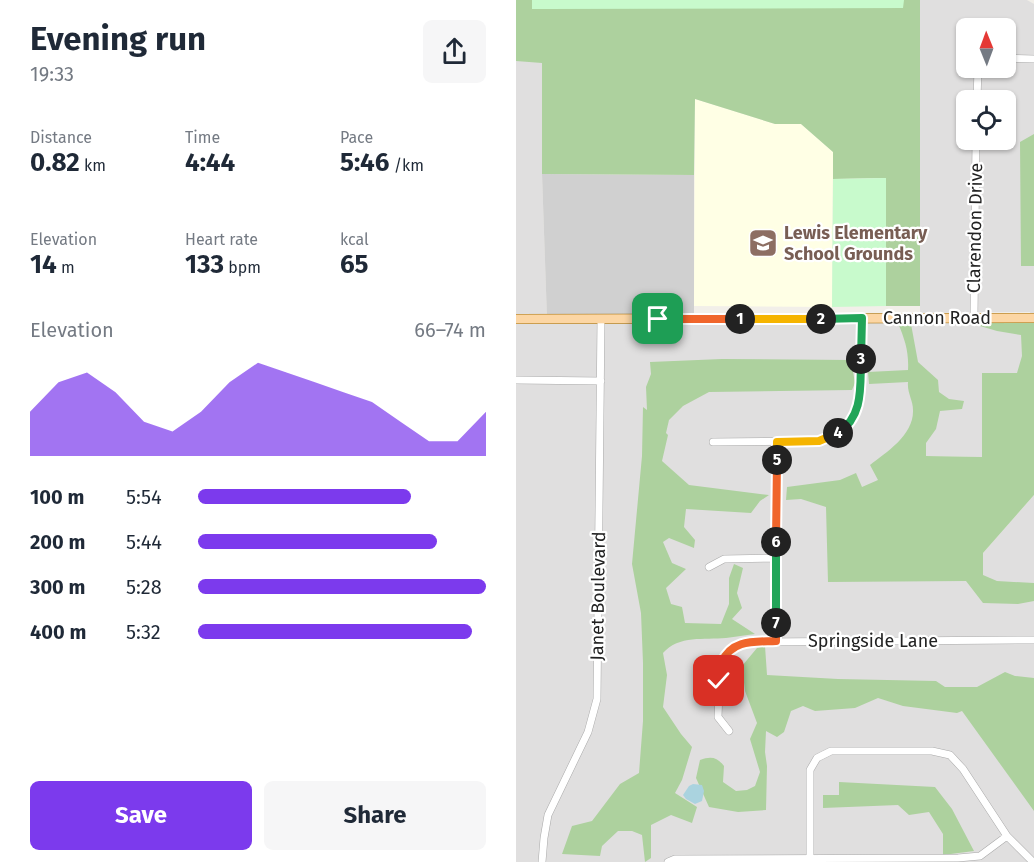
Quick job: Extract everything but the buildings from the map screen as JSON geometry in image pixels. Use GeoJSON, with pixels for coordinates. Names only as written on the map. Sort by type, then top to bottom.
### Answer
{"type":"FeatureCollection","features":[{"type":"Feature","properties":{"kind":"main road","name":"Cannon Road"},"geometry":{"type":"LineString","coordinates":[[516,318],[1034,318]]}},
{"type":"Feature","properties":{"kind":"street"},"geometry":{"type":"LineString","coordinates":[[1016,58],[1034,59]]}},
{"type":"Feature","properties":{"kind":"street","name":"Clarendon Drive"},"geometry":{"type":"LineString","coordinates":[[974,317],[976,150]]}},
{"type":"Feature","properties":{"kind":"street"},"geometry":{"type":"LineString","coordinates":[[713,442],[819,441],[842,431],[851,421],[860,403],[862,318]]}},
{"type":"Feature","properties":{"kind":"street","name":"Janet Boulevard"},"geometry":{"type":"LineString","coordinates":[[542,862],[543,837],[548,815],[588,732],[597,699],[600,319]]}},
{"type":"Feature","properties":{"kind":"street"},"geometry":{"type":"LineString","coordinates":[[516,380],[601,381]]}},
{"type":"Feature","properties":{"kind":"street"},"geometry":{"type":"LineString","coordinates":[[776,641],[777,442]]}},
{"type":"Feature","properties":{"kind":"street"},"geometry":{"type":"LineString","coordinates":[[709,567],[724,559],[776,558]]}},
{"type":"Feature","properties":{"kind":"street","name":"Springside Lane"},"geometry":{"type":"LineString","coordinates":[[729,731],[718,717],[720,665],[731,649],[745,642],[1034,640]]}},
{"type":"Feature","properties":{"kind":"street"},"geometry":{"type":"LineString","coordinates":[[810,858],[810,770],[817,758],[831,751],[932,751],[950,755],[963,769],[1007,836],[1033,862]]}},
{"type":"Feature","properties":{"kind":"street"},"geometry":{"type":"LineString","coordinates":[[668,862],[675,859],[958,858],[980,856],[1007,836]]}},
{"type":"Feature","properties":{"kind":"shaded area"},"geometry":{"type":"Polygon","coordinates":[[[920,0],[1027,0],[1034,4],[1034,373],[982,373],[982,457],[911,456],[983,581],[983,553],[1034,495],[1034,862],[516,862],[516,324],[1031,317],[1030,312],[920,313],[920,0]]]}},
{"type":"Feature","properties":{"kind":"shaded area"},"geometry":{"type":"Polygon","coordinates":[[[516,9],[542,9],[542,174],[547,319],[516,319],[516,9]]]}},
{"type":"Feature","properties":{"kind":"shaded area","name":"Lewis Elementary School Grounds"},"geometry":{"type":"Polygon","coordinates":[[[695,99],[775,124],[801,124],[833,152],[832,307],[694,306],[695,99]]]}},
{"type":"Feature","properties":{"kind":"shaded area"},"geometry":{"type":"Polygon","coordinates":[[[542,174],[694,175],[694,319],[547,319],[542,174]]]}},
{"type":"Feature","properties":{"kind":"green space"},"geometry":{"type":"Polygon","coordinates":[[[516,0],[920,0],[920,306],[886,306],[886,178],[833,179],[833,152],[801,124],[775,124],[695,99],[694,175],[542,174],[542,63],[516,61],[516,0]]]}},
{"type":"Feature","properties":{"kind":"green space"},"geometry":{"type":"Polygon","coordinates":[[[532,0],[904,0],[903,8],[532,9],[532,0]]]}},
{"type":"Feature","properties":{"kind":"green space"},"geometry":{"type":"Polygon","coordinates":[[[1034,134],[1034,266],[1021,266],[1020,142],[1034,134]]]}},
{"type":"Feature","properties":{"kind":"green space"},"geometry":{"type":"Polygon","coordinates":[[[886,178],[886,306],[832,307],[833,179],[886,178]]]}},
{"type":"Feature","properties":{"kind":"green space"},"geometry":{"type":"Polygon","coordinates":[[[979,321],[1034,321],[1034,495],[983,553],[983,575],[997,581],[1034,583],[1034,601],[1018,604],[983,603],[966,581],[828,582],[826,507],[801,499],[786,500],[787,487],[840,480],[856,473],[862,487],[878,480],[870,465],[898,442],[912,419],[913,406],[908,382],[869,384],[868,372],[908,370],[906,346],[898,323],[911,324],[918,362],[938,380],[939,392],[949,399],[964,401],[962,409],[940,411],[936,429],[926,443],[926,456],[982,457],[982,373],[1017,373],[1022,356],[1021,335],[980,326],[979,321]]]}},
{"type":"Feature","properties":{"kind":"green space"},"geometry":{"type":"Polygon","coordinates":[[[722,359],[851,360],[855,383],[852,390],[709,392],[683,406],[669,420],[662,461],[689,485],[769,495],[760,501],[751,513],[686,509],[684,527],[695,540],[694,548],[669,538],[663,542],[672,563],[686,569],[666,588],[671,604],[682,607],[685,623],[721,624],[729,604],[729,578],[734,564],[743,568],[737,593],[742,608],[732,619],[755,634],[684,641],[669,647],[663,653],[667,675],[663,707],[692,747],[682,780],[675,793],[697,807],[692,823],[671,815],[651,825],[651,858],[645,862],[642,835],[632,831],[618,831],[602,846],[600,856],[562,854],[572,826],[592,821],[620,784],[639,773],[643,721],[643,663],[641,613],[632,564],[642,456],[643,407],[647,410],[646,387],[651,374],[650,362],[722,359]]]}},
{"type":"Feature","properties":{"kind":"green space"},"geometry":{"type":"Polygon","coordinates":[[[765,646],[767,675],[936,681],[945,687],[977,687],[1005,672],[1015,676],[1034,678],[1034,811],[962,711],[957,713],[903,706],[878,698],[855,708],[815,711],[803,706],[791,711],[784,732],[777,737],[766,731],[766,810],[738,812],[709,807],[696,778],[700,760],[711,758],[719,761],[724,766],[723,782],[736,791],[747,790],[755,786],[760,772],[750,739],[757,723],[745,691],[742,666],[757,648],[765,646]]]}},
{"type":"Feature","properties":{"kind":"green space"},"geometry":{"type":"Polygon","coordinates":[[[839,782],[935,787],[952,809],[974,851],[943,855],[943,834],[929,812],[909,815],[898,805],[823,808],[823,795],[839,795],[839,782]]]}},
{"type":"Feature","properties":{"kind":"water"},"geometry":{"type":"Polygon","coordinates":[[[693,784],[702,785],[704,791],[702,801],[695,804],[683,795],[693,784]]]}},
{"type":"Feature","properties":{"kind":"place","name":"Lewis Elementary School Grounds"},"geometry":{"type":"Point","coordinates":[763,243]}},
{"type":"Feature","properties":{"kind":"route"},"geometry":{"type":"LineString","coordinates":[[658,319],[862,318],[860,403],[851,421],[842,431],[830,438],[819,441],[777,442],[776,641],[745,642],[731,649],[720,665],[719,681]]}}]}
